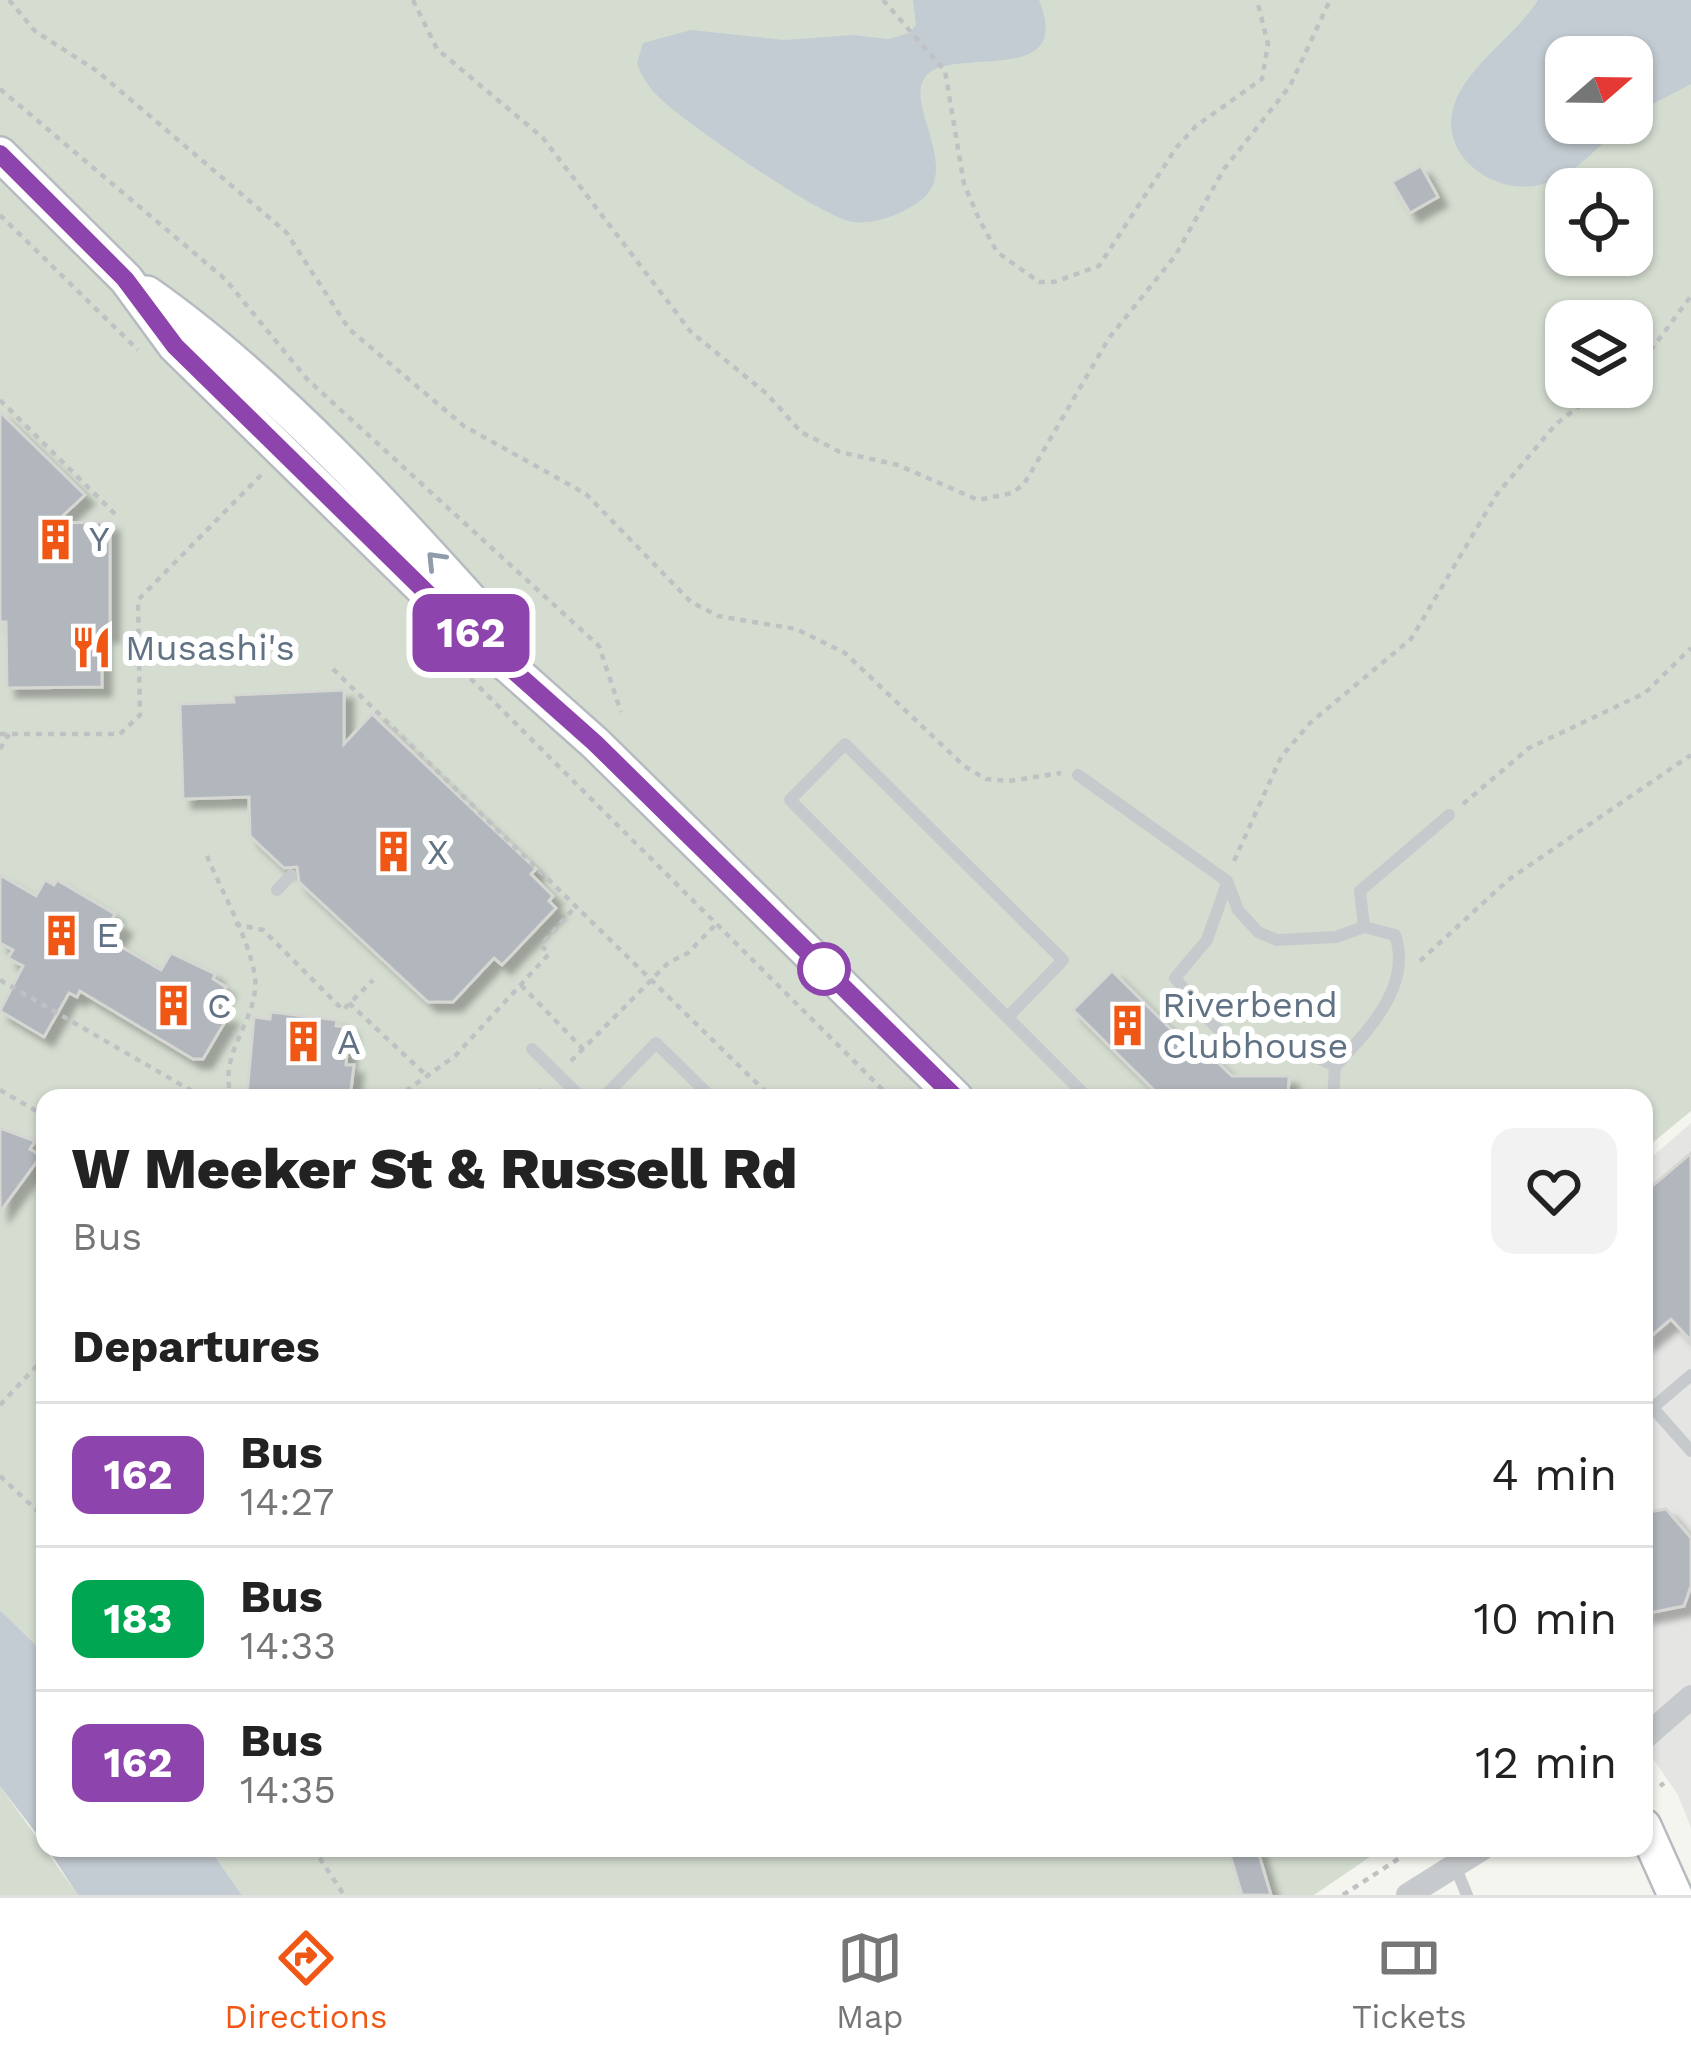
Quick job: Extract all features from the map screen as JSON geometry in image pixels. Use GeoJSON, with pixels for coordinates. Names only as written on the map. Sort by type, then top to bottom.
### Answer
{"type":"FeatureCollection","features":[{"type":"Feature","properties":{"kind":"main road"},"geometry":{"type":"LineString","coordinates":[[0,154],[125,279],[175,346],[433,599],[595,743],[947,1089]]}},
{"type":"Feature","properties":{"kind":"main road"},"geometry":{"type":"LineString","coordinates":[[125,279],[194,327],[438,562],[595,743]]}},
{"type":"Feature","properties":{"kind":"main road"},"geometry":{"type":"LineString","coordinates":[[1653,1845],[1676,1895]]}},
{"type":"Feature","properties":{"kind":"street"},"geometry":{"type":"LineString","coordinates":[[1653,1730],[1691,1696]]}},
{"type":"Feature","properties":{"kind":"street"},"geometry":{"type":"LineString","coordinates":[[1408,1895],[1469,1857]]}},
{"type":"Feature","properties":{"kind":"lane"},"geometry":{"type":"LineString","coordinates":[[1008,1017],[1063,960],[845,744],[790,800],[1079,1089]]}},
{"type":"Feature","properties":{"kind":"lane"},"geometry":{"type":"LineString","coordinates":[[1078,775],[1227,881],[1238,910],[1258,932],[1277,940],[1336,937],[1364,927],[1395,935],[1401,952],[1398,973],[1374,1024],[1335,1066],[1334,1089]]}},
{"type":"Feature","properties":{"kind":"lane"},"geometry":{"type":"LineString","coordinates":[[1364,927],[1360,891],[1449,815]]}},
{"type":"Feature","properties":{"kind":"lane"},"geometry":{"type":"LineString","coordinates":[[278,890],[291,875]]}},
{"type":"Feature","properties":{"kind":"lane"},"geometry":{"type":"LineString","coordinates":[[1227,881],[1208,940],[1174,977],[1230,1040],[1249,1049],[1322,1057],[1335,1066]]}},
{"type":"Feature","properties":{"kind":"lane"},"geometry":{"type":"LineString","coordinates":[[612,1089],[656,1043],[703,1089]]}},
{"type":"Feature","properties":{"kind":"lane"},"geometry":{"type":"LineString","coordinates":[[532,1048],[573,1089]]}},
{"type":"Feature","properties":{"kind":"lane"},"geometry":{"type":"LineString","coordinates":[[1653,1408],[1691,1376]]}},
{"type":"Feature","properties":{"kind":"lane"},"geometry":{"type":"LineString","coordinates":[[1653,1417],[1691,1451]]}},
{"type":"Feature","properties":{"kind":"lane"},"geometry":{"type":"LineString","coordinates":[[1455,1866],[1467,1895]]}},
{"type":"Feature","properties":{"kind":"path"},"geometry":{"type":"LineString","coordinates":[[8,0],[35,31],[97,71],[286,232],[349,329],[464,426],[586,494],[691,602],[718,616],[796,629],[845,653],[964,766],[986,779],[1078,775]]}},
{"type":"Feature","properties":{"kind":"path"},"geometry":{"type":"LineString","coordinates":[[413,0],[437,49],[543,138],[691,332],[767,394],[801,432],[839,452],[898,465],[978,500],[1012,493],[1024,484],[1109,338],[1175,256],[1223,169],[1290,86],[1330,0]]}},
{"type":"Feature","properties":{"kind":"path"},"geometry":{"type":"LineString","coordinates":[[883,0],[945,71],[964,184],[997,252],[1039,282],[1054,282],[1099,266],[1176,148],[1196,126],[1262,79],[1268,44],[1257,0]]}},
{"type":"Feature","properties":{"kind":"path"},"geometry":{"type":"LineString","coordinates":[[0,89],[225,279],[307,379],[599,646],[621,712]]}},
{"type":"Feature","properties":{"kind":"path"},"geometry":{"type":"LineString","coordinates":[[1653,341],[1691,296]]}},
{"type":"Feature","properties":{"kind":"path"},"geometry":{"type":"LineString","coordinates":[[0,400],[116,514]]}},
{"type":"Feature","properties":{"kind":"path"},"geometry":{"type":"LineString","coordinates":[[1227,881],[1255,807],[1281,757],[1310,722],[1412,639],[1497,494],[1556,424],[1577,408]]}},
{"type":"Feature","properties":{"kind":"path"},"geometry":{"type":"LineString","coordinates":[[0,734],[120,734],[140,715],[138,600],[262,473]]}},
{"type":"Feature","properties":{"kind":"path"},"geometry":{"type":"LineString","coordinates":[[1449,815],[1529,748],[1645,693],[1691,648]]}},
{"type":"Feature","properties":{"kind":"path"},"geometry":{"type":"LineString","coordinates":[[334,669],[763,1089]]}},
{"type":"Feature","properties":{"kind":"path"},"geometry":{"type":"LineString","coordinates":[[0,749],[9,734]]}},
{"type":"Feature","properties":{"kind":"path"},"geometry":{"type":"LineString","coordinates":[[1398,973],[1438,950],[1467,914],[1508,880],[1691,755]]}},
{"type":"Feature","properties":{"kind":"path"},"geometry":{"type":"LineString","coordinates":[[207,856],[255,973],[252,1010],[230,1053],[232,1089]]}},
{"type":"Feature","properties":{"kind":"path"},"geometry":{"type":"LineString","coordinates":[[670,874],[882,1089]]}},
{"type":"Feature","properties":{"kind":"path"},"geometry":{"type":"LineString","coordinates":[[409,1089],[455,1056],[549,955],[541,945],[578,904]]}},
{"type":"Feature","properties":{"kind":"path"},"geometry":{"type":"LineString","coordinates":[[539,1089],[718,922]]}},
{"type":"Feature","properties":{"kind":"path"},"geometry":{"type":"LineString","coordinates":[[235,924],[263,930],[343,1010],[374,980]]}},
{"type":"Feature","properties":{"kind":"path"},"geometry":{"type":"LineString","coordinates":[[0,980],[188,1089]]}},
{"type":"Feature","properties":{"kind":"path"},"geometry":{"type":"LineString","coordinates":[[520,985],[583,1049]]}},
{"type":"Feature","properties":{"kind":"path"},"geometry":{"type":"LineString","coordinates":[[350,1003],[427,1076]]}},
{"type":"Feature","properties":{"kind":"path"},"geometry":{"type":"LineString","coordinates":[[0,1090],[36,1111]]}},
{"type":"Feature","properties":{"kind":"path"},"geometry":{"type":"LineString","coordinates":[[0,1405],[36,1367]]}},
{"type":"Feature","properties":{"kind":"path"},"geometry":{"type":"LineString","coordinates":[[0,1477],[36,1509]]}},
{"type":"Feature","properties":{"kind":"path"},"geometry":{"type":"LineString","coordinates":[[319,1857],[344,1895]]}},
{"type":"Feature","properties":{"kind":"path"},"geometry":{"type":"LineString","coordinates":[[1342,1895],[1401,1857]]}},
{"type":"Feature","properties":{"kind":"shaded area"},"geometry":{"type":"Polygon","coordinates":[[[0,0],[1691,0],[1691,1111],[1653,1143],[1653,1089],[36,1089],[36,1645],[0,1610],[0,0]]]}},
{"type":"Feature","properties":{"kind":"shaded area"},"geometry":{"type":"Polygon","coordinates":[[[913,0],[1039,0],[1046,27],[1041,44],[1028,54],[944,66],[929,73],[921,99],[934,151],[932,186],[914,205],[880,220],[853,222],[837,217],[756,169],[662,100],[637,63],[643,43],[691,30],[784,40],[853,35],[889,39],[909,33],[916,25],[913,0]]]}},
{"type":"Feature","properties":{"kind":"shaded area"},"geometry":{"type":"Polygon","coordinates":[[[1538,0],[1691,0],[1691,84],[1653,104],[1653,36],[1545,36],[1545,144],[1601,144],[1574,168],[1545,168],[1545,183],[1508,185],[1476,170],[1464,158],[1451,127],[1453,109],[1468,79],[1538,0]]]}},
{"type":"Feature","properties":{"kind":"shaded area"},"geometry":{"type":"Polygon","coordinates":[[[1691,1123],[1691,1828],[1678,1795],[1653,1758],[1653,1156],[1691,1123]]]}},
{"type":"Feature","properties":{"kind":"shaded area"},"geometry":{"type":"Polygon","coordinates":[[[0,1610],[36,1645],[36,1833],[0,1786],[0,1610]]]}},
{"type":"Feature","properties":{"kind":"shaded area"},"geometry":{"type":"Polygon","coordinates":[[[0,1786],[36,1836],[36,1857],[51,1857],[78,1895],[0,1895],[0,1786]]]}},
{"type":"Feature","properties":{"kind":"shaded area"},"geometry":{"type":"Polygon","coordinates":[[[53,1857],[215,1857],[242,1895],[78,1895],[53,1857]]]}},
{"type":"Feature","properties":{"kind":"shaded area"},"geometry":{"type":"Polygon","coordinates":[[[215,1857],[1370,1857],[1314,1895],[242,1895],[215,1857]]]}},
{"type":"Feature","properties":{"kind":"building"},"geometry":{"type":"Polygon","coordinates":[[[1421,166],[1438,197],[1410,213],[1392,182],[1421,166]]]}},
{"type":"Feature","properties":{"kind":"building","name":"Y"},"geometry":{"type":"Polygon","coordinates":[[[0,412],[85,495],[55,523],[110,522],[110,633],[102,633],[102,687],[7,688],[6,622],[0,622],[0,412]]]}},
{"type":"Feature","properties":{"kind":"building","name":"X"},"geometry":{"type":"Polygon","coordinates":[[[344,690],[344,744],[372,714],[536,869],[531,874],[553,896],[549,901],[556,908],[502,965],[494,958],[453,1002],[428,1002],[299,882],[297,867],[284,868],[250,836],[249,797],[183,799],[180,704],[234,702],[233,695],[344,690]]]}},
{"type":"Feature","properties":{"kind":"building"},"geometry":{"type":"Polygon","coordinates":[[[0,875],[36,896],[45,880],[54,885],[57,880],[115,914],[112,919],[123,925],[113,942],[161,970],[171,953],[215,974],[213,979],[226,987],[211,1013],[229,1015],[203,1059],[193,1059],[80,991],[77,997],[69,993],[44,1037],[0,1011],[23,966],[8,958],[13,950],[0,943],[0,875]]]}},
{"type":"Feature","properties":{"kind":"building","name":"Riverbend Clubhouse"},"geometry":{"type":"Polygon","coordinates":[[[1112,971],[1190,1048],[1197,1042],[1232,1076],[1289,1076],[1288,1089],[1153,1089],[1073,1010],[1112,971]]]}},
{"type":"Feature","properties":{"kind":"building","name":"A"},"geometry":{"type":"Polygon","coordinates":[[[271,1012],[337,1020],[336,1026],[349,1027],[346,1065],[354,1065],[351,1089],[247,1089],[254,1017],[270,1019],[271,1012]]]}},
{"type":"Feature","properties":{"kind":"building"},"geometry":{"type":"Polygon","coordinates":[[[0,1128],[35,1141],[30,1149],[36,1153],[36,1163],[0,1212],[0,1128]]]}},
{"type":"Feature","properties":{"kind":"building"},"geometry":{"type":"Polygon","coordinates":[[[1691,1153],[1691,1341],[1671,1319],[1653,1334],[1653,1185],[1691,1153]]]}},
{"type":"Feature","properties":{"kind":"building"},"geometry":{"type":"Polygon","coordinates":[[[1666,1509],[1691,1538],[1691,1586],[1684,1606],[1653,1612],[1653,1511],[1666,1509]]]}},
{"type":"Feature","properties":{"kind":"building"},"geometry":{"type":"Polygon","coordinates":[[[1231,1857],[1260,1857],[1271,1895],[1242,1895],[1231,1857]]]}},
{"type":"Feature","properties":{"kind":"bus line","name":"162"},"geometry":{"type":"LineString","coordinates":[[0,154],[125,279],[175,346],[433,599],[595,743],[947,1089]]}},
{"type":"Feature","properties":{"kind":"place","name":"Y"},"geometry":{"type":"Point","coordinates":[55,539]}},
{"type":"Feature","properties":{"kind":"place","name":"Musashi's"},"geometry":{"type":"Point","coordinates":[91,648]}},
{"type":"Feature","properties":{"kind":"place","name":"X"},"geometry":{"type":"Point","coordinates":[393,852]}},
{"type":"Feature","properties":{"kind":"place","name":"E"},"geometry":{"type":"Point","coordinates":[62,935]}},
{"type":"Feature","properties":{"kind":"place","name":"C"},"geometry":{"type":"Point","coordinates":[173,1006]}},
{"type":"Feature","properties":{"kind":"place","name":"Riverbend Clubhouse"},"geometry":{"type":"Point","coordinates":[1128,1026]}},
{"type":"Feature","properties":{"kind":"place","name":"A"},"geometry":{"type":"Point","coordinates":[303,1042]}}]}
